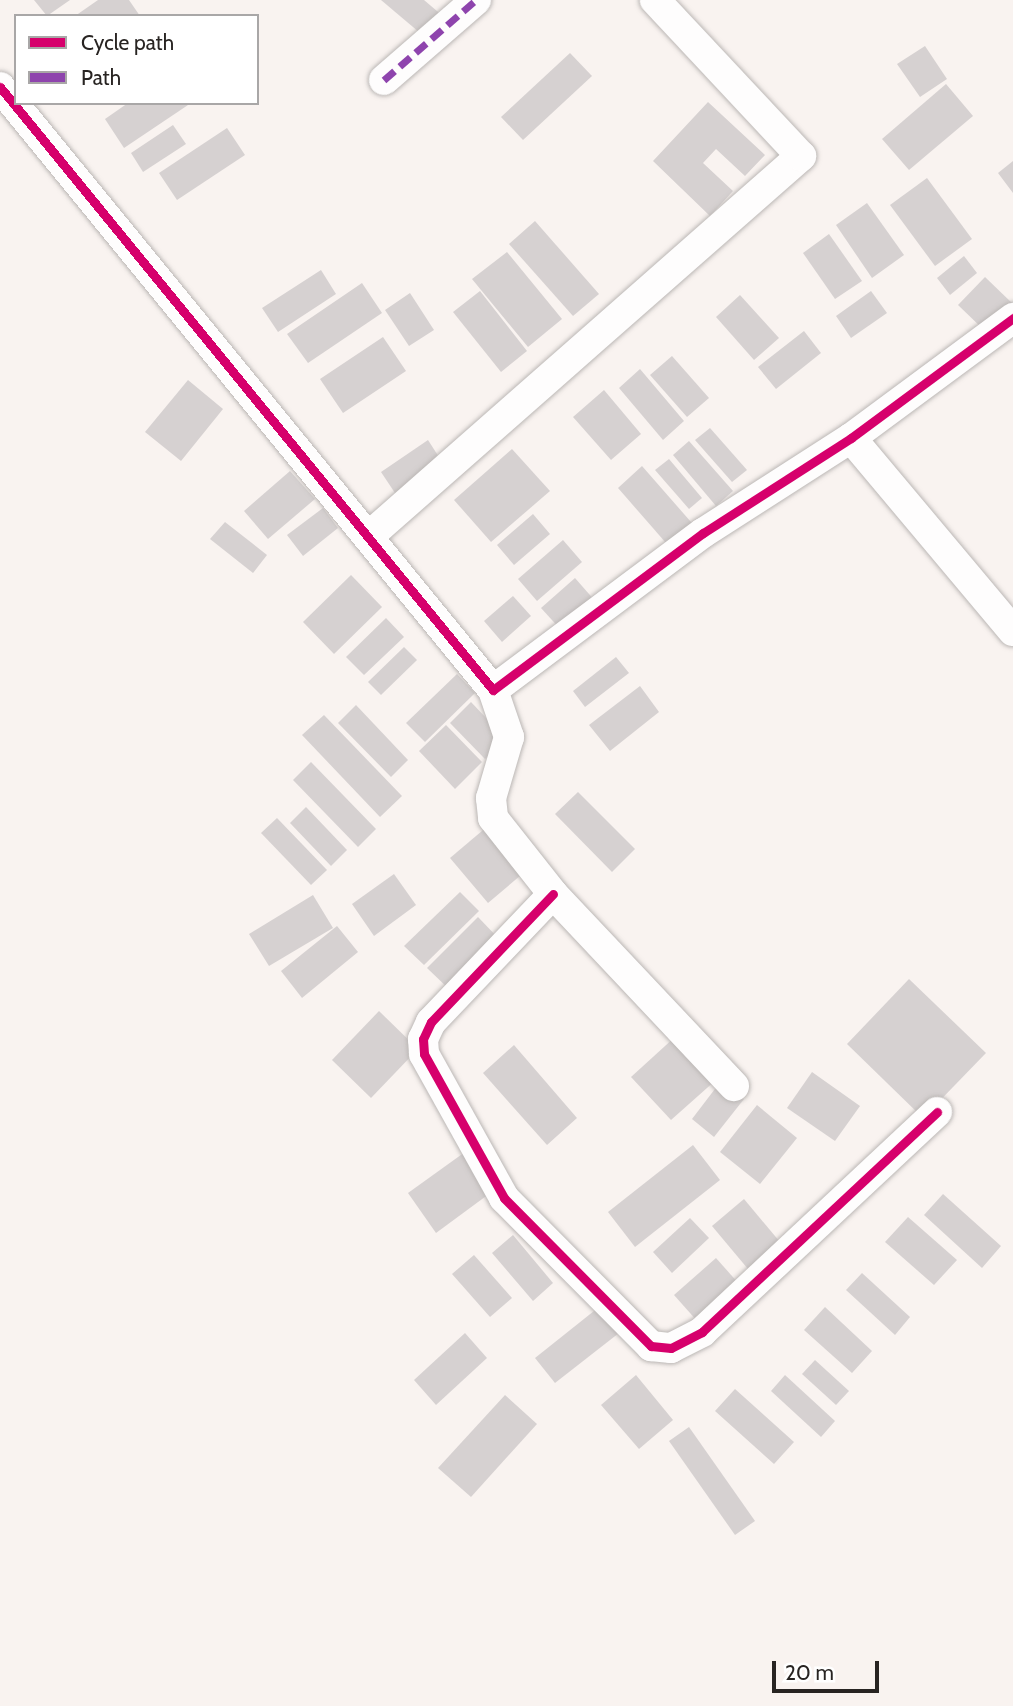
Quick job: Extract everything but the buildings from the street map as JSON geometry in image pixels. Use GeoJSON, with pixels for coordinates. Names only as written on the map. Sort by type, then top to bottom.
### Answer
{"type":"FeatureCollection","features":[{"type":"Feature","properties":{"kind":"street"},"geometry":{"type":"LineString","coordinates":[[384,80],[476,0]]}},
{"type":"Feature","properties":{"kind":"street"},"geometry":{"type":"LineString","coordinates":[[368,537],[801,156],[655,0]]}},
{"type":"Feature","properties":{"kind":"street"},"geometry":{"type":"LineString","coordinates":[[0,87],[14,104]]}},
{"type":"Feature","properties":{"kind":"street"},"geometry":{"type":"LineString","coordinates":[[15,105],[493,690],[509,737],[491,798],[493,818],[553,894],[734,1086]]}},
{"type":"Feature","properties":{"kind":"street"},"geometry":{"type":"LineString","coordinates":[[493,690],[703,533],[851,438],[1013,318]]}},
{"type":"Feature","properties":{"kind":"street"},"geometry":{"type":"LineString","coordinates":[[851,438],[1013,631]]}},
{"type":"Feature","properties":{"kind":"street"},"geometry":{"type":"LineString","coordinates":[[553,894],[431,1022],[423,1039],[424,1054],[504,1198],[651,1346],[671,1348],[702,1332],[937,1112]]}},
{"type":"Feature","properties":{"kind":"marked path"},"geometry":{"type":"LineString","coordinates":[[384,80],[476,0]]}},
{"type":"Feature","properties":{"kind":"cycle path"},"geometry":{"type":"LineString","coordinates":[[0,87],[14,104]]}},
{"type":"Feature","properties":{"kind":"cycle path"},"geometry":{"type":"LineString","coordinates":[[15,105],[493,690],[703,533],[851,438],[1013,318]]}},
{"type":"Feature","properties":{"kind":"cycle path"},"geometry":{"type":"LineString","coordinates":[[553,894],[431,1022],[423,1039],[424,1054],[504,1198],[651,1346],[671,1348],[702,1332],[937,1112]]}}]}
